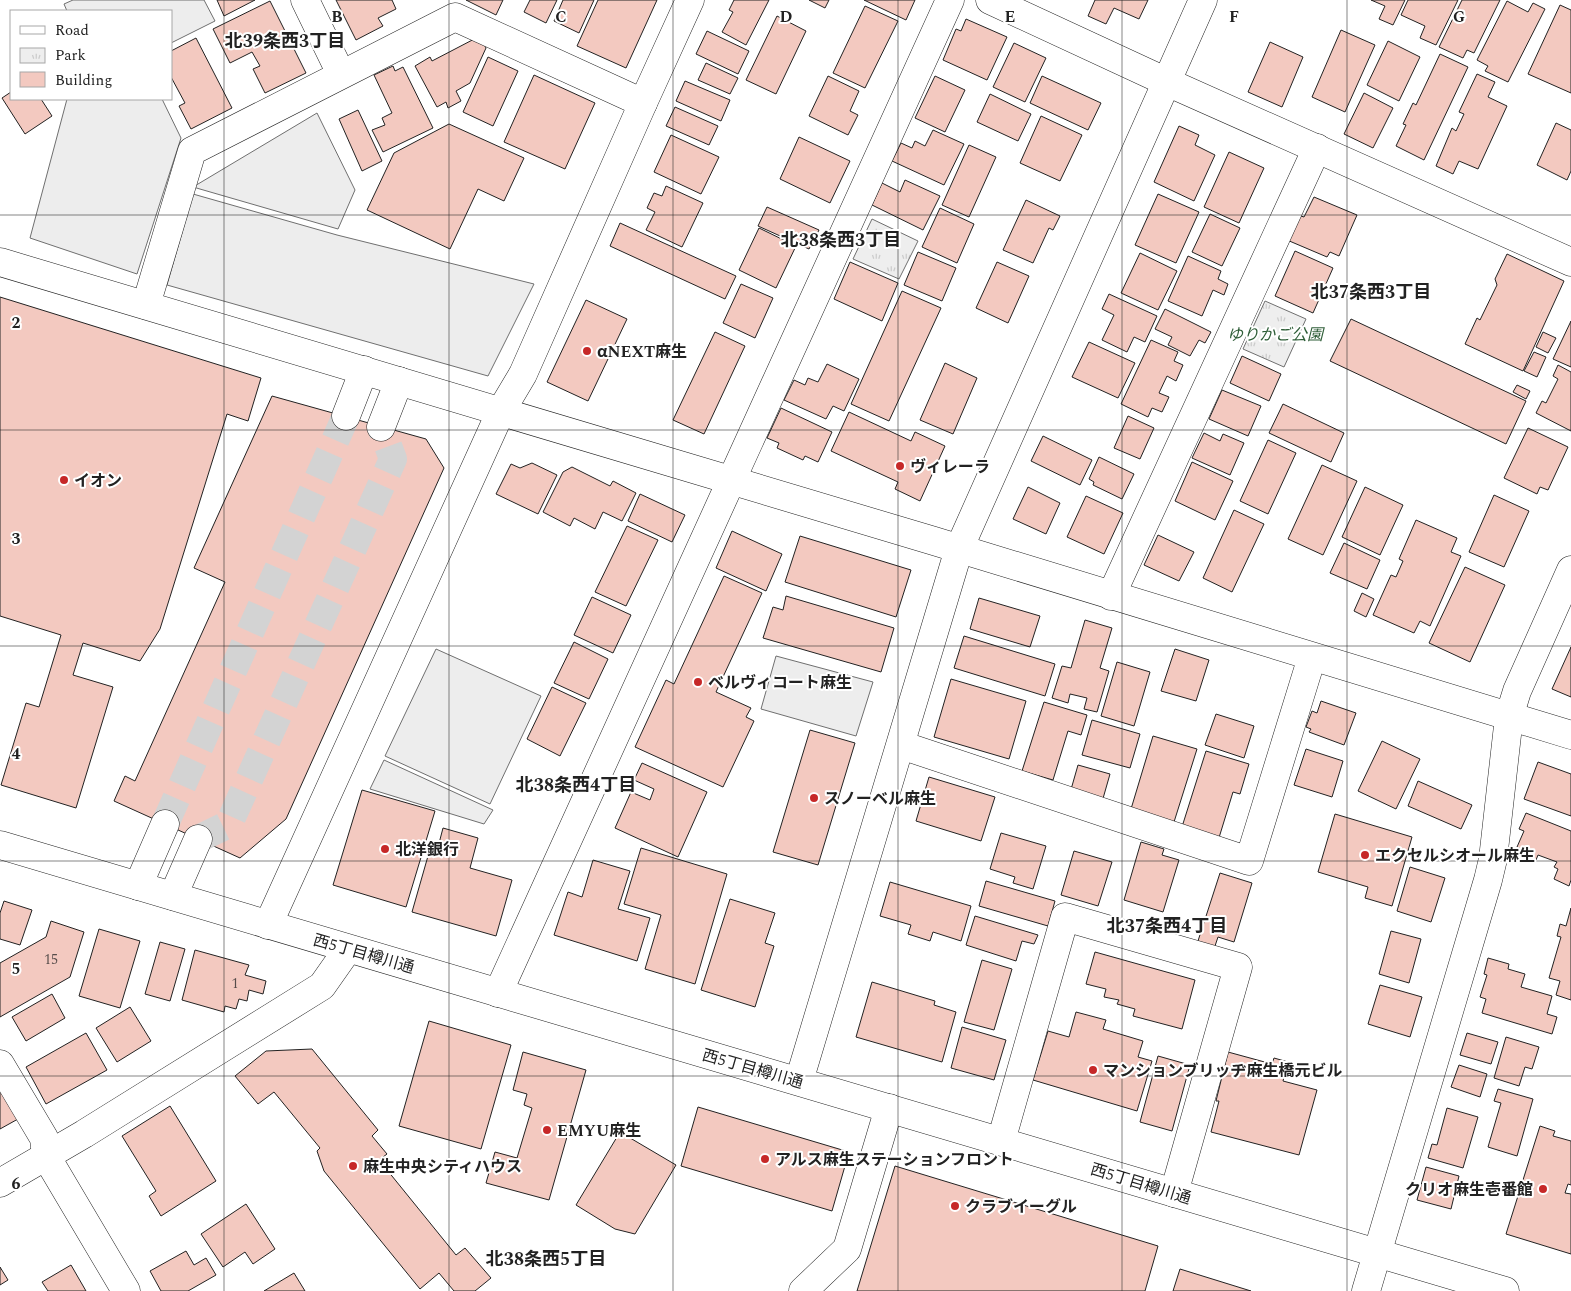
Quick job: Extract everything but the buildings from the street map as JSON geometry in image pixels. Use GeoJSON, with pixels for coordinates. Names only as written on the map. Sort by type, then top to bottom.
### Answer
{"type":"FeatureCollection","features":[{"type":"Feature","properties":{"kind":"street"},"geometry":{"type":"LineString","coordinates":[[305,0],[341,74]]}},
{"type":"Feature","properties":{"kind":"street"},"geometry":{"type":"LineString","coordinates":[[268,925],[501,412],[523,374],[690,0]]}},
{"type":"Feature","properties":{"kind":"street"},"geometry":{"type":"LineString","coordinates":[[498,993],[950,0]]}},
{"type":"Feature","properties":{"kind":"street"},"geometry":{"type":"LineString","coordinates":[[990,0],[1167,82],[1571,262]]}},
{"type":"Feature","properties":{"kind":"street"},"geometry":{"type":"LineString","coordinates":[[799,1081],[959,549],[1203,0]]}},
{"type":"Feature","properties":{"kind":"street"},"geometry":{"type":"LineString","coordinates":[[146,305],[192,151],[455,16],[643,103]]}},
{"type":"Feature","properties":{"kind":"street"},"geometry":{"type":"LineString","coordinates":[[1111,596],[1317,148]]}},
{"type":"Feature","properties":{"kind":"street"},"geometry":{"type":"LineString","coordinates":[[0,262],[730,480],[1571,735]]}},
{"type":"Feature","properties":{"kind":"street"},"geometry":{"type":"LineString","coordinates":[[346,416],[364,370]]}},
{"type":"Feature","properties":{"kind":"street"},"geometry":{"type":"LineString","coordinates":[[381,427],[399,381]]}},
{"type":"Feature","properties":{"kind":"street"},"geometry":{"type":"LineString","coordinates":[[1366,1291],[1488,880],[1509,717],[1517,691],[1571,570]]}},
{"type":"Feature","properties":{"kind":"street"},"geometry":{"type":"LineString","coordinates":[[901,745],[1248,861],[1312,657]]}},
{"type":"Feature","properties":{"kind":"street"},"geometry":{"type":"LineString","coordinates":[[138,886],[165,824]]}},
{"type":"Feature","properties":{"kind":"street"},"geometry":{"type":"LineString","coordinates":[[173,896],[198,839]]}},
{"type":"Feature","properties":{"kind":"street","name":"西5丁目樽川通"},"geometry":{"type":"LineString","coordinates":[[0,845],[1505,1291]]}},
{"type":"Feature","properties":{"kind":"street"},"geometry":{"type":"LineString","coordinates":[[1001,1142],[1065,916],[1238,967],[1174,1193]]}},
{"type":"Feature","properties":{"kind":"street"},"geometry":{"type":"LineString","coordinates":[[0,1183],[322,986],[348,949]]}},
{"type":"Feature","properties":{"kind":"street"},"geometry":{"type":"LineString","coordinates":[[0,1064],[44,1138],[46,1156],[126,1291]]}},
{"type":"Feature","properties":{"kind":"street"},"geometry":{"type":"LineString","coordinates":[[806,1290],[846,1249],[889,1108]]}},
{"type":"Feature","properties":{"kind":"green space"},"geometry":{"type":"Polygon","coordinates":[[[872,219],[918,241],[899,279],[853,259],[872,219]]]}},
{"type":"Feature","properties":{"kind":"green space","name":"ゆりかご公園"},"geometry":{"type":"Polygon","coordinates":[[[1265,301],[1306,319],[1284,367],[1243,349],[1265,301]]]}},
{"type":"Feature","properties":{"kind":"shaded area"},"geometry":{"type":"Polygon","coordinates":[[[73,0],[204,0],[215,21],[172,42],[172,10],[67,10],[64,4],[73,0]]]}},
{"type":"Feature","properties":{"kind":"shaded area"},"geometry":{"type":"Polygon","coordinates":[[[67,100],[162,100],[181,138],[137,274],[30,238],[67,100]]]}},
{"type":"Feature","properties":{"kind":"shaded area"},"geometry":{"type":"Polygon","coordinates":[[[317,113],[355,190],[338,229],[193,187],[317,113]]]}},
{"type":"Feature","properties":{"kind":"shaded area"},"geometry":{"type":"Polygon","coordinates":[[[193,194],[337,235],[534,284],[488,376],[167,285],[193,194]]]}},
{"type":"Feature","properties":{"kind":"shaded area"},"geometry":{"type":"Polygon","coordinates":[[[436,649],[541,696],[490,804],[385,756],[436,649]]]}},
{"type":"Feature","properties":{"kind":"shaded area"},"geometry":{"type":"Polygon","coordinates":[[[776,656],[873,682],[856,736],[761,709],[776,656]]]}},
{"type":"Feature","properties":{"kind":"shaded area"},"geometry":{"type":"Polygon","coordinates":[[[384,760],[493,810],[484,824],[370,789],[384,760]]]}},
{"type":"Feature","properties":{"kind":"tunnel"},"geometry":{"type":"LineString","coordinates":[[165,824],[346,416]]}},
{"type":"Feature","properties":{"kind":"tunnel"},"geometry":{"type":"LineString","coordinates":[[198,839],[229,824],[393,459],[381,427]]}},
{"type":"Feature","properties":{"kind":"place","name":"αNEXT麻生"},"geometry":{"type":"Point","coordinates":[587,351]}},
{"type":"Feature","properties":{"kind":"place","name":"ヴィレーラ"},"geometry":{"type":"Point","coordinates":[900,466]}},
{"type":"Feature","properties":{"kind":"place","name":"イオン"},"geometry":{"type":"Point","coordinates":[64,480]}},
{"type":"Feature","properties":{"kind":"place","name":"ベルヴィコート麻生"},"geometry":{"type":"Point","coordinates":[698,682]}},
{"type":"Feature","properties":{"kind":"place","name":"スノーベル麻生"},"geometry":{"type":"Point","coordinates":[814,798]}},
{"type":"Feature","properties":{"kind":"place","name":"北洋銀行"},"geometry":{"type":"Point","coordinates":[385,849]}},
{"type":"Feature","properties":{"kind":"place","name":"エクセルシオール麻生"},"geometry":{"type":"Point","coordinates":[1365,855]}},
{"type":"Feature","properties":{"kind":"place","name":"マンションブリッヂ麻生橋元ビル"},"geometry":{"type":"Point","coordinates":[1093,1070]}},
{"type":"Feature","properties":{"kind":"place","name":"EMYU麻生"},"geometry":{"type":"Point","coordinates":[547,1130]}},
{"type":"Feature","properties":{"kind":"place","name":"アルス麻生ステーションフロント"},"geometry":{"type":"Point","coordinates":[765,1159]}},
{"type":"Feature","properties":{"kind":"place","name":"麻生中央シティハウス"},"geometry":{"type":"Point","coordinates":[353,1166]}},
{"type":"Feature","properties":{"kind":"place","name":"クリオ麻生壱番館"},"geometry":{"type":"Point","coordinates":[1543,1189]}},
{"type":"Feature","properties":{"kind":"place","name":"クラブイーグル"},"geometry":{"type":"Point","coordinates":[955,1206]}},
{"type":"Feature","properties":{"kind":"district","name":"北39条西3丁目"},"geometry":{"type":"Point","coordinates":[285,41]}},
{"type":"Feature","properties":{"kind":"district","name":"北38条西3丁目"},"geometry":{"type":"Point","coordinates":[841,240]}},
{"type":"Feature","properties":{"kind":"district","name":"北37条西3丁目"},"geometry":{"type":"Point","coordinates":[1371,292]}},
{"type":"Feature","properties":{"kind":"district","name":"北38条西4丁目"},"geometry":{"type":"Point","coordinates":[576,785]}},
{"type":"Feature","properties":{"kind":"district","name":"北37条西4丁目"},"geometry":{"type":"Point","coordinates":[1167,926]}},
{"type":"Feature","properties":{"kind":"district","name":"北38条西5丁目"},"geometry":{"type":"Point","coordinates":[546,1259]}}]}
